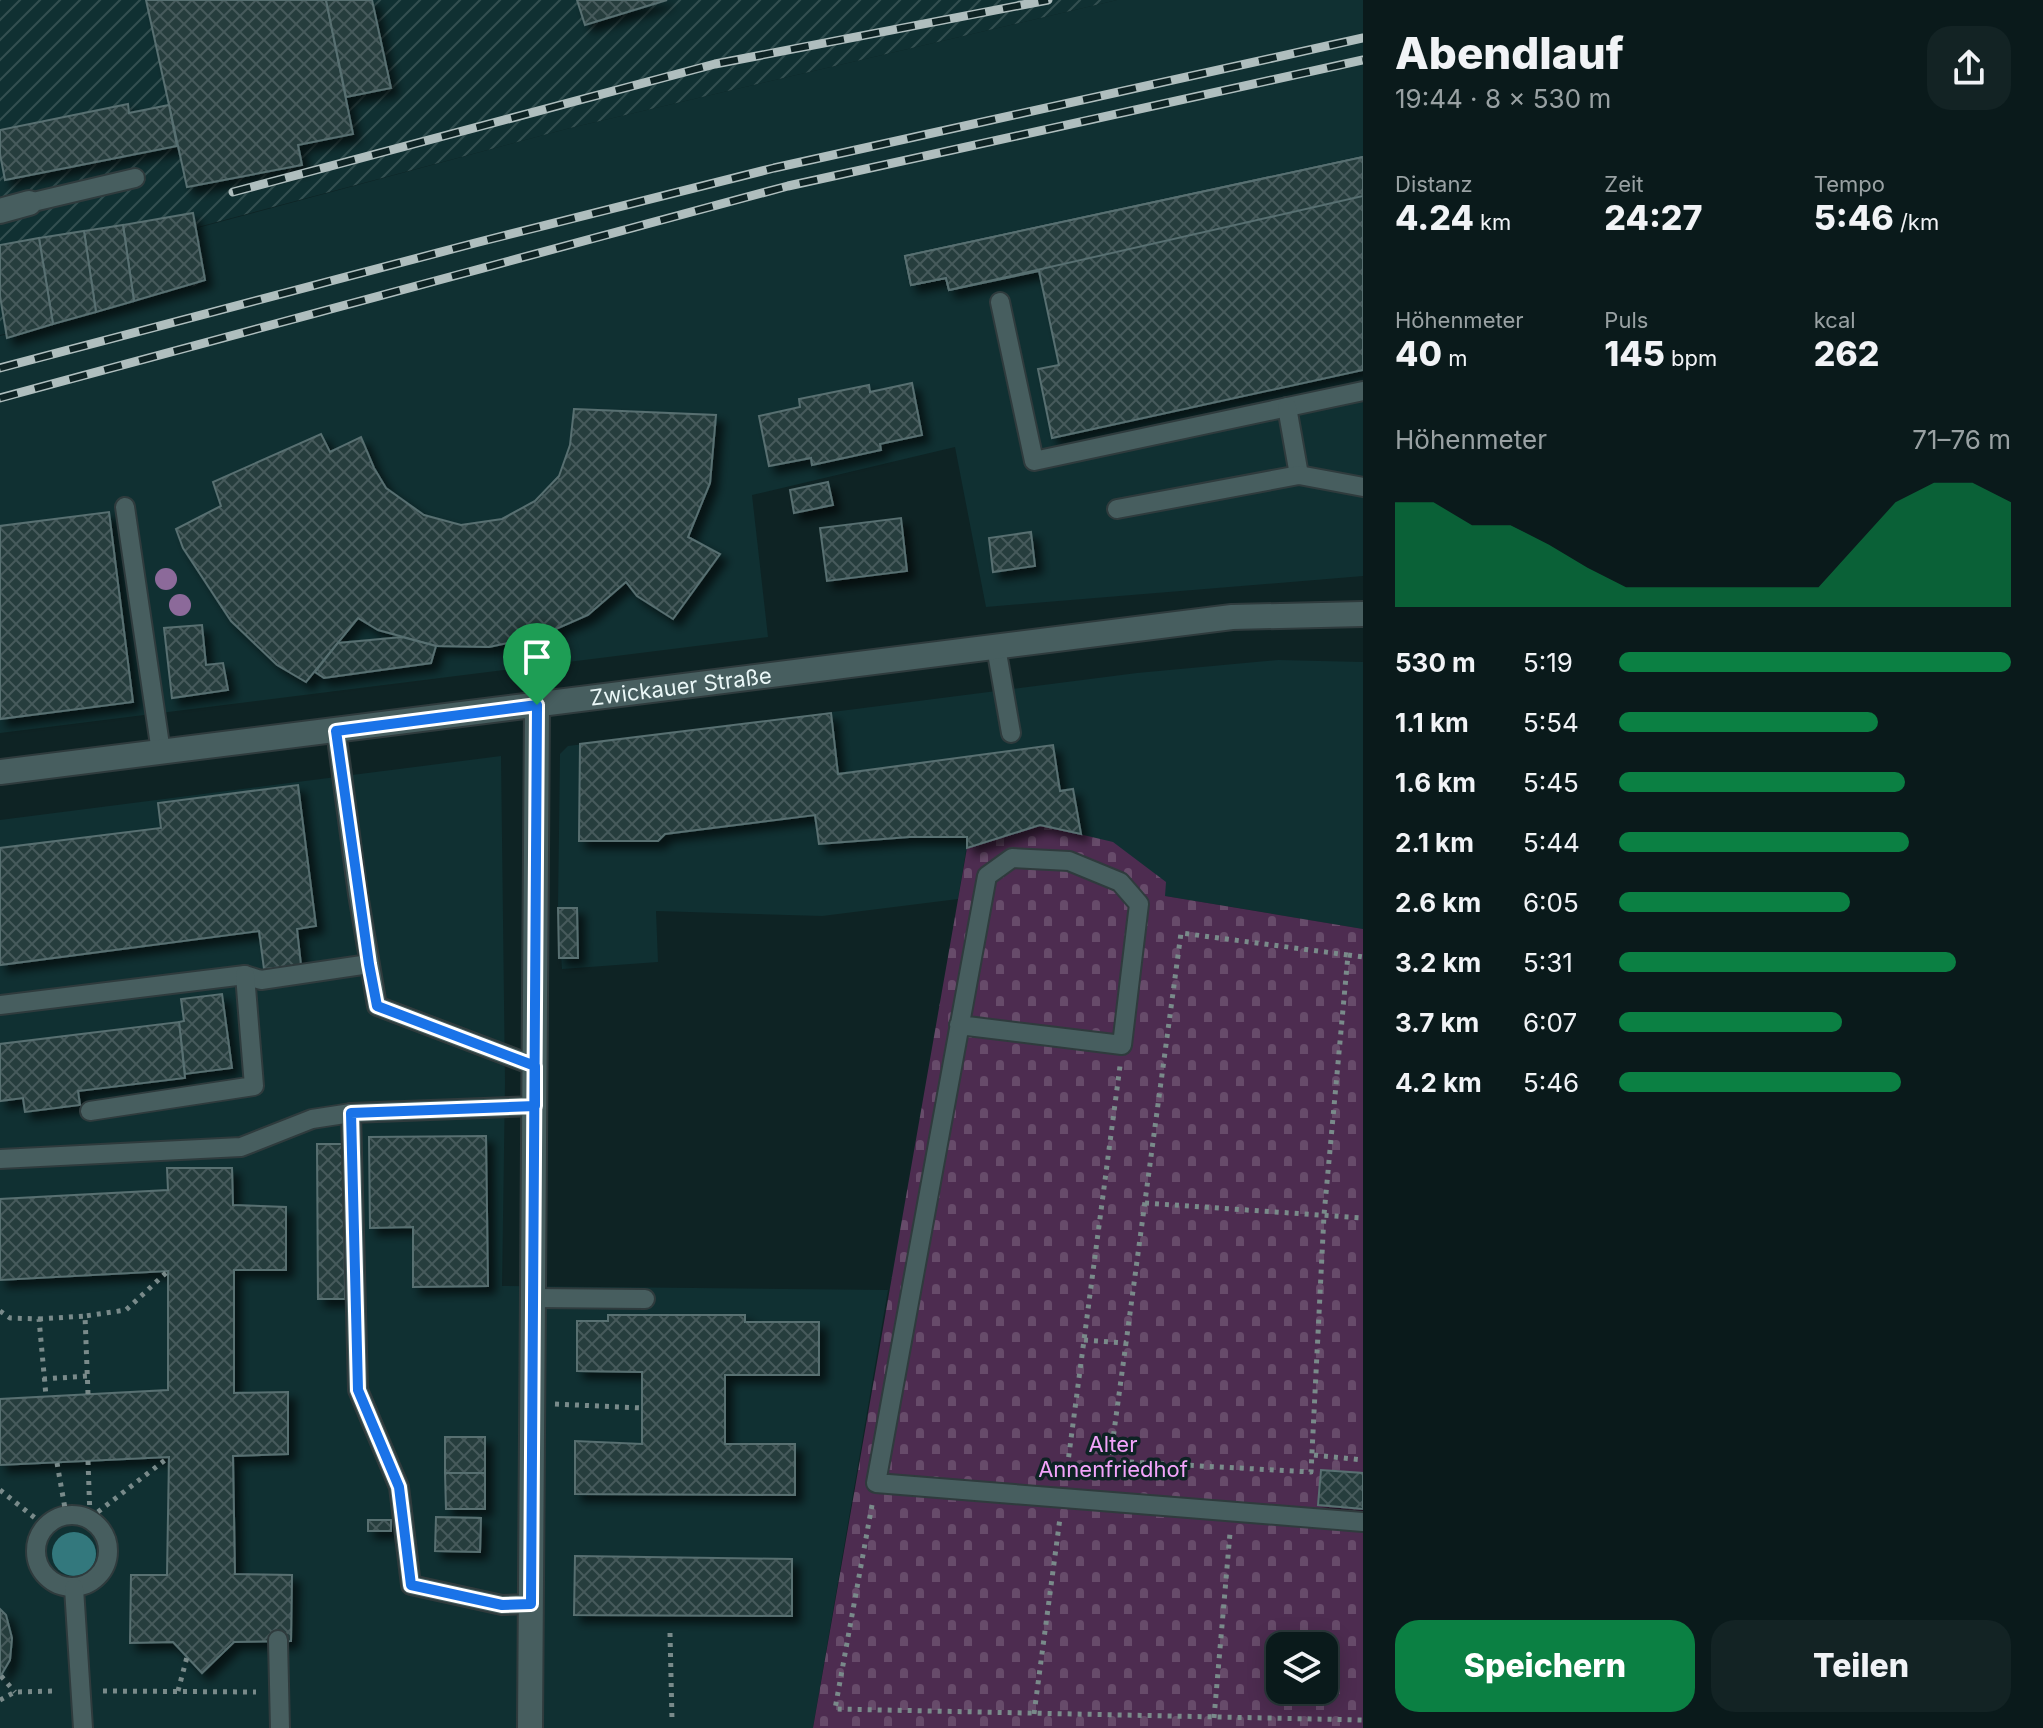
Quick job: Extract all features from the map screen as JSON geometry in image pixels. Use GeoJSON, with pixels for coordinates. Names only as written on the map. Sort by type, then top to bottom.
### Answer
{"type":"FeatureCollection","features":[{"type":"Feature","properties":{"kind":"street"},"geometry":{"type":"LineString","coordinates":[[0,211],[29,203]]}},
{"type":"Feature","properties":{"kind":"street","name":"Zwickauer Straße"},"geometry":{"type":"LineString","coordinates":[[0,772],[1232,617],[1363,614]]}},
{"type":"Feature","properties":{"kind":"street"},"geometry":{"type":"LineString","coordinates":[[530,1728],[537,705]]}},
{"type":"Feature","properties":{"kind":"lane"},"geometry":{"type":"LineString","coordinates":[[29,203],[135,178]]}},
{"type":"Feature","properties":{"kind":"lane"},"geometry":{"type":"LineString","coordinates":[[1000,302],[1034,461],[1363,391]]}},
{"type":"Feature","properties":{"kind":"lane"},"geometry":{"type":"LineString","coordinates":[[1287,407],[1299,475]]}},
{"type":"Feature","properties":{"kind":"lane"},"geometry":{"type":"LineString","coordinates":[[1117,509],[1299,475],[1363,487]]}},
{"type":"Feature","properties":{"kind":"lane"},"geometry":{"type":"LineString","coordinates":[[125,507],[161,752]]}},
{"type":"Feature","properties":{"kind":"lane"},"geometry":{"type":"LineString","coordinates":[[996,647],[1011,733]]}},
{"type":"Feature","properties":{"kind":"lane"},"geometry":{"type":"LineString","coordinates":[[336,731],[377,1006],[535,1066]]}},
{"type":"Feature","properties":{"kind":"lane"},"geometry":{"type":"LineString","coordinates":[[959,1025],[1122,1045],[1139,904],[1120,882],[1069,861],[1012,858],[987,876],[959,1025],[876,1483],[1363,1522]]}},
{"type":"Feature","properties":{"kind":"lane"},"geometry":{"type":"LineString","coordinates":[[0,1005],[245,975],[261,980],[369,964]]}},
{"type":"Feature","properties":{"kind":"lane"},"geometry":{"type":"LineString","coordinates":[[90,1111],[254,1086],[245,975]]}},
{"type":"Feature","properties":{"kind":"lane"},"geometry":{"type":"LineString","coordinates":[[0,1159],[241,1147],[312,1119],[351,1113],[535,1106]]}},
{"type":"Feature","properties":{"kind":"lane"},"geometry":{"type":"LineString","coordinates":[[351,1113],[358,1390],[399,1487],[411,1585],[502,1605],[531,1604]]}},
{"type":"Feature","properties":{"kind":"lane"},"geometry":{"type":"LineString","coordinates":[[533,1298],[645,1299]]}},
{"type":"Feature","properties":{"kind":"lane"},"geometry":{"type":"LineString","coordinates":[[66,1514],[90,1518],[107,1536],[109,1559],[97,1580],[74,1588],[49,1580],[38,1566],[36,1542],[45,1526],[66,1514]]}},
{"type":"Feature","properties":{"kind":"lane"},"geometry":{"type":"LineString","coordinates":[[74,1588],[83,1728]]}},
{"type":"Feature","properties":{"kind":"lane"},"geometry":{"type":"LineString","coordinates":[[278,1640],[280,1727]]}},
{"type":"Feature","properties":{"kind":"path"},"geometry":{"type":"LineString","coordinates":[[1348,955],[1324,1215],[1311,1472],[1110,1461],[1181,933],[1348,955],[1363,957]]}},
{"type":"Feature","properties":{"kind":"path"},"geometry":{"type":"LineString","coordinates":[[1034,1714],[1122,1045]]}},
{"type":"Feature","properties":{"kind":"path"},"geometry":{"type":"LineString","coordinates":[[1145,1203],[1363,1218]]}},
{"type":"Feature","properties":{"kind":"path"},"geometry":{"type":"LineString","coordinates":[[0,1311],[10,1318],[39,1319],[126,1310],[168,1271]]}},
{"type":"Feature","properties":{"kind":"path"},"geometry":{"type":"LineString","coordinates":[[85,1316],[88,1394]]}},
{"type":"Feature","properties":{"kind":"path"},"geometry":{"type":"LineString","coordinates":[[39,1319],[46,1396]]}},
{"type":"Feature","properties":{"kind":"path"},"geometry":{"type":"LineString","coordinates":[[1084,1340],[1126,1343]]}},
{"type":"Feature","properties":{"kind":"path"},"geometry":{"type":"LineString","coordinates":[[43,1379],[88,1376]]}},
{"type":"Feature","properties":{"kind":"path"},"geometry":{"type":"LineString","coordinates":[[558,1404],[642,1408]]}},
{"type":"Feature","properties":{"kind":"path"},"geometry":{"type":"LineString","coordinates":[[1314,1455],[1363,1460]]}},
{"type":"Feature","properties":{"kind":"path"},"geometry":{"type":"LineString","coordinates":[[90,1518],[169,1457]]}},
{"type":"Feature","properties":{"kind":"path"},"geometry":{"type":"LineString","coordinates":[[88,1461],[90,1518]]}},
{"type":"Feature","properties":{"kind":"path"},"geometry":{"type":"LineString","coordinates":[[57,1463],[66,1514]]}},
{"type":"Feature","properties":{"kind":"path"},"geometry":{"type":"LineString","coordinates":[[876,1483],[835,1709],[1363,1720]]}},
{"type":"Feature","properties":{"kind":"path"},"geometry":{"type":"LineString","coordinates":[[0,1490],[45,1526]]}},
{"type":"Feature","properties":{"kind":"path"},"geometry":{"type":"LineString","coordinates":[[1214,1718],[1232,1512]]}},
{"type":"Feature","properties":{"kind":"path"},"geometry":{"type":"LineString","coordinates":[[670,1633],[672,1720]]}},
{"type":"Feature","properties":{"kind":"path"},"geometry":{"type":"LineString","coordinates":[[178,1691],[187,1657]]}},
{"type":"Feature","properties":{"kind":"path"},"geometry":{"type":"LineString","coordinates":[[1,1676],[15,1692]]}},
{"type":"Feature","properties":{"kind":"path"},"geometry":{"type":"LineString","coordinates":[[0,1700],[15,1692],[255,1691],[280,1727]]}},
{"type":"Feature","properties":{"kind":"shaded area"},"geometry":{"type":"Polygon","coordinates":[[[0,0],[1117,0],[570,128],[198,227],[207,283],[0,335],[0,0]]]}},
{"type":"Feature","properties":{"kind":"shaded area"},"geometry":{"type":"Polygon","coordinates":[[[1117,0],[1363,0],[1363,576],[986,607],[955,447],[752,495],[768,637],[0,733],[0,336],[207,283],[197,228],[570,128],[1117,0]]]}},
{"type":"Feature","properties":{"kind":"shaded area"},"geometry":{"type":"Polygon","coordinates":[[[1278,660],[1363,662],[1363,929],[1165,896],[966,851],[958,899],[822,916],[656,911],[658,962],[562,969],[558,908],[560,754],[568,746],[1137,673],[1278,660]]]}},
{"type":"Feature","properties":{"kind":"shaded area"},"geometry":{"type":"Polygon","coordinates":[[[501,756],[505,1082],[502,1286],[888,1290],[813,1728],[0,1728],[0,820],[501,756]]]}},
{"type":"Feature","properties":{"kind":"green space","name":"Alter Annenfriedhof"},"geometry":{"type":"Polygon","coordinates":[[[1037,824],[1113,842],[1166,882],[1165,896],[1363,929],[1363,1728],[813,1728],[967,848],[1037,824]]]}},
{"type":"Feature","properties":{"kind":"water"},"geometry":{"type":"Polygon","coordinates":[[[74,1532],[89,1539],[96,1554],[89,1569],[74,1576],[59,1569],[52,1554],[59,1539],[74,1532]]]}},
{"type":"Feature","properties":{"kind":"building"},"geometry":{"type":"Polygon","coordinates":[[[146,0],[326,0],[353,134],[298,145],[302,165],[187,187],[146,0]]]}},
{"type":"Feature","properties":{"kind":"building"},"geometry":{"type":"Polygon","coordinates":[[[326,0],[372,0],[391,88],[346,97],[326,0]]]}},
{"type":"Feature","properties":{"kind":"building"},"geometry":{"type":"Polygon","coordinates":[[[577,0],[667,0],[585,25],[577,0]]]}},
{"type":"Feature","properties":{"kind":"building"},"geometry":{"type":"Polygon","coordinates":[[[128,104],[129,113],[169,105],[177,146],[5,180],[0,130],[128,104]]]}},
{"type":"Feature","properties":{"kind":"building"},"geometry":{"type":"Polygon","coordinates":[[[1363,157],[1363,370],[1052,438],[1038,369],[1059,365],[1039,271],[949,290],[946,278],[911,285],[905,256],[1363,157]]]}},
{"type":"Feature","properties":{"kind":"building"},"geometry":{"type":"Polygon","coordinates":[[[1363,157],[1363,196],[949,290],[946,278],[911,285],[905,256],[1363,157]]]}},
{"type":"Feature","properties":{"kind":"building"},"geometry":{"type":"Polygon","coordinates":[[[193,213],[205,280],[134,301],[123,225],[193,213]]]}},
{"type":"Feature","properties":{"kind":"building"},"geometry":{"type":"Polygon","coordinates":[[[123,225],[134,301],[96,312],[84,231],[123,225]]]}},
{"type":"Feature","properties":{"kind":"building"},"geometry":{"type":"Polygon","coordinates":[[[84,231],[96,312],[53,324],[39,238],[84,231]]]}},
{"type":"Feature","properties":{"kind":"building"},"geometry":{"type":"Polygon","coordinates":[[[39,238],[53,324],[7,338],[0,296],[0,245],[39,238]]]}},
{"type":"Feature","properties":{"kind":"building"},"geometry":{"type":"Polygon","coordinates":[[[912,383],[922,435],[880,444],[881,450],[812,465],[811,458],[769,466],[759,416],[800,407],[799,399],[869,385],[870,392],[912,383]]]}},
{"type":"Feature","properties":{"kind":"building"},"geometry":{"type":"Polygon","coordinates":[[[574,409],[716,415],[710,483],[688,537],[720,554],[673,619],[637,596],[626,582],[588,615],[540,636],[489,647],[436,646],[378,630],[358,618],[306,682],[277,665],[231,621],[183,548],[176,529],[221,506],[213,482],[321,434],[330,452],[361,437],[386,488],[424,515],[461,525],[502,519],[535,501],[559,476],[570,445],[574,409]]]}},
{"type":"Feature","properties":{"kind":"building"},"geometry":{"type":"Polygon","coordinates":[[[828,482],[833,505],[794,513],[790,490],[828,482]]]}},
{"type":"Feature","properties":{"kind":"building"},"geometry":{"type":"Polygon","coordinates":[[[109,512],[133,702],[0,719],[0,526],[109,512]]]}},
{"type":"Feature","properties":{"kind":"building"},"geometry":{"type":"Polygon","coordinates":[[[901,518],[907,571],[827,581],[820,528],[901,518]]]}},
{"type":"Feature","properties":{"kind":"building"},"geometry":{"type":"Polygon","coordinates":[[[1031,532],[1035,566],[993,572],[989,538],[1031,532]]]}},
{"type":"Feature","properties":{"kind":"building"},"geometry":{"type":"Polygon","coordinates":[[[202,625],[206,665],[223,663],[228,690],[172,698],[164,628],[202,625]]]}},
{"type":"Feature","properties":{"kind":"building"},"geometry":{"type":"Polygon","coordinates":[[[402,637],[436,646],[431,663],[324,678],[315,672],[338,643],[402,637]]]}},
{"type":"Feature","properties":{"kind":"building"},"geometry":{"type":"Polygon","coordinates":[[[831,713],[838,774],[1053,745],[1060,791],[1073,789],[1081,834],[1040,825],[967,848],[967,837],[909,837],[819,844],[815,815],[665,834],[658,841],[579,841],[580,744],[831,713]]]}},
{"type":"Feature","properties":{"kind":"building"},"geometry":{"type":"Polygon","coordinates":[[[298,785],[316,926],[297,929],[301,965],[264,969],[259,931],[0,965],[0,848],[161,828],[158,803],[298,785]]]}},
{"type":"Feature","properties":{"kind":"building"},"geometry":{"type":"Polygon","coordinates":[[[558,908],[577,908],[578,958],[559,958],[558,908]]]}},
{"type":"Feature","properties":{"kind":"building"},"geometry":{"type":"Polygon","coordinates":[[[222,994],[232,1068],[185,1074],[179,1022],[184,1021],[181,999],[222,994]]]}},
{"type":"Feature","properties":{"kind":"building"},"geometry":{"type":"Polygon","coordinates":[[[179,1022],[185,1078],[78,1091],[80,1105],[25,1112],[23,1098],[0,1101],[0,1044],[179,1022]]]}},
{"type":"Feature","properties":{"kind":"building"},"geometry":{"type":"Polygon","coordinates":[[[486,1136],[488,1286],[413,1287],[413,1227],[370,1228],[369,1137],[486,1136]]]}},
{"type":"Feature","properties":{"kind":"building"},"geometry":{"type":"Polygon","coordinates":[[[317,1144],[344,1144],[345,1299],[318,1299],[317,1144]]]}},
{"type":"Feature","properties":{"kind":"building"},"geometry":{"type":"Polygon","coordinates":[[[167,1168],[232,1168],[233,1205],[286,1207],[286,1270],[234,1270],[234,1393],[288,1392],[288,1454],[233,1456],[235,1574],[292,1575],[291,1641],[234,1642],[202,1673],[173,1642],[130,1643],[131,1575],[167,1575],[169,1457],[0,1465],[0,1399],[168,1390],[168,1271],[0,1280],[0,1199],[168,1190],[167,1168]]]}},
{"type":"Feature","properties":{"kind":"building"},"geometry":{"type":"Polygon","coordinates":[[[608,1315],[745,1315],[745,1322],[819,1322],[819,1375],[725,1375],[725,1444],[795,1444],[795,1495],[575,1494],[575,1441],[642,1444],[642,1372],[577,1371],[577,1321],[608,1321],[608,1315]]]}},
{"type":"Feature","properties":{"kind":"building"},"geometry":{"type":"Polygon","coordinates":[[[445,1437],[485,1437],[485,1473],[445,1473],[445,1437]]]}},
{"type":"Feature","properties":{"kind":"building"},"geometry":{"type":"Polygon","coordinates":[[[1321,1470],[1363,1473],[1363,1509],[1318,1505],[1321,1470]]]}},
{"type":"Feature","properties":{"kind":"building"},"geometry":{"type":"Polygon","coordinates":[[[445,1473],[485,1473],[485,1509],[446,1509],[445,1473]]]}},
{"type":"Feature","properties":{"kind":"building"},"geometry":{"type":"Polygon","coordinates":[[[436,1517],[481,1518],[480,1552],[435,1551],[436,1517]]]}},
{"type":"Feature","properties":{"kind":"building"},"geometry":{"type":"Polygon","coordinates":[[[368,1520],[391,1520],[391,1531],[368,1531],[368,1520]]]}},
{"type":"Feature","properties":{"kind":"building"},"geometry":{"type":"Polygon","coordinates":[[[575,1556],[792,1559],[792,1616],[574,1615],[575,1556]]]}},
{"type":"Feature","properties":{"kind":"building"},"geometry":{"type":"Polygon","coordinates":[[[0,1609],[6,1615],[12,1638],[10,1660],[0,1677],[0,1609]]]}},
{"type":"Feature","properties":{"kind":"railway"},"geometry":{"type":"LineString","coordinates":[[233,192],[715,64],[1048,0]]}},
{"type":"Feature","properties":{"kind":"railway"},"geometry":{"type":"LineString","coordinates":[[0,368],[774,168],[1363,38]]}},
{"type":"Feature","properties":{"kind":"railway"},"geometry":{"type":"LineString","coordinates":[[0,398],[788,186],[1363,60]]}},
{"type":"Feature","properties":{"kind":"route"},"geometry":{"type":"LineString","coordinates":[[537,705],[336,731],[377,1006],[535,1066],[535,1106],[351,1113],[358,1390],[399,1487],[411,1585],[502,1605],[531,1604],[535,1106],[537,705]]}}]}
